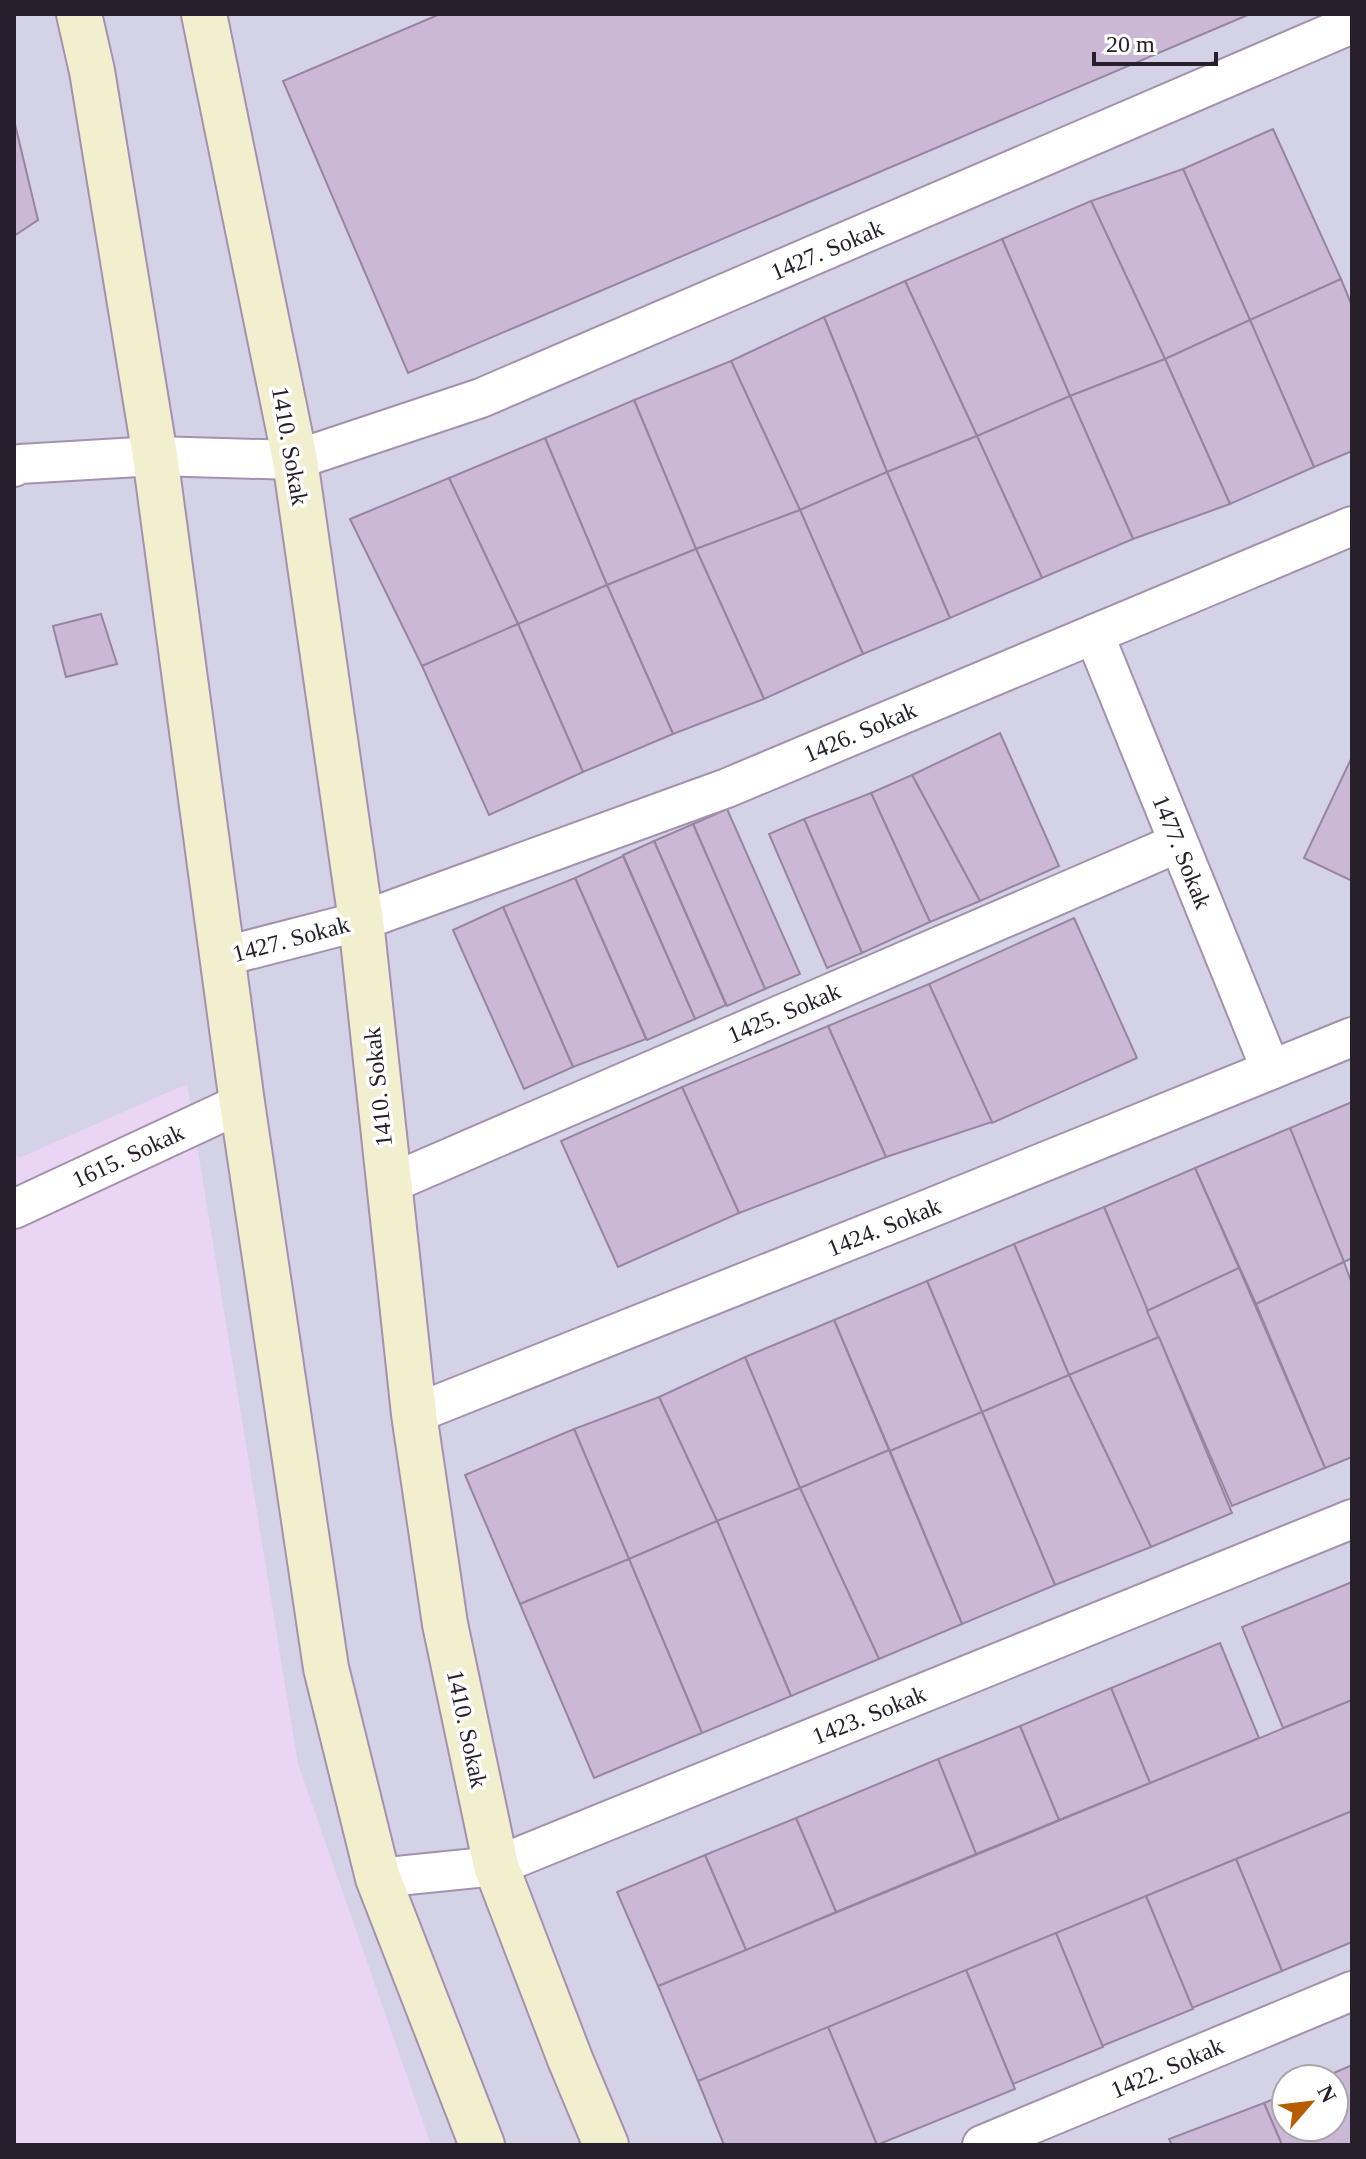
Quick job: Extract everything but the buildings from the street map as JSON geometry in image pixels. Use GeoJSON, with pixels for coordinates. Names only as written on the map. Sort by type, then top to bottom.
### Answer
{"type":"FeatureCollection","features":[{"type":"Feature","properties":{"kind":"street"},"geometry":{"type":"LineString","coordinates":[[79,14],[92,71],[155,456],[221,957],[326,1668],[378,1878],[482,2145]]}},
{"type":"Feature","properties":{"kind":"street","name":"1410. Sokak"},"geometry":{"type":"LineString","coordinates":[[212,17],[295,460],[361,921],[414,1414],[445,1624],[496,1866],[606,2145]]}},
{"type":"Feature","properties":{"kind":"street","name":"1427. Sokak"},"geometry":{"type":"LineString","coordinates":[[295,460],[481,398],[1352,24]]}},
{"type":"Feature","properties":{"kind":"street"},"geometry":{"type":"LineString","coordinates":[[14,467],[20,464],[155,456],[295,460]]}},
{"type":"Feature","properties":{"kind":"street","name":"1426. Sokak"},"geometry":{"type":"LineString","coordinates":[[361,921],[727,788],[1352,526]]}},
{"type":"Feature","properties":{"kind":"street","name":"1477. Sokak"},"geometry":{"type":"LineString","coordinates":[[1094,634],[1271,1070]]}},
{"type":"Feature","properties":{"kind":"street","name":"1425. Sokak"},"geometry":{"type":"LineString","coordinates":[[389,1184],[1178,843]]}},
{"type":"Feature","properties":{"kind":"street","name":"1427. Sokak"},"geometry":{"type":"LineString","coordinates":[[221,957],[361,921]]}},
{"type":"Feature","properties":{"kind":"street","name":"1424. Sokak"},"geometry":{"type":"LineString","coordinates":[[414,1414],[1352,1037]]}},
{"type":"Feature","properties":{"kind":"street","name":"1615. Sokak"},"geometry":{"type":"LineString","coordinates":[[16,1205],[242,1103]]}},
{"type":"Feature","properties":{"kind":"street","name":"1423. Sokak"},"geometry":{"type":"LineString","coordinates":[[378,1878],[496,1866],[1352,1519]]}},
{"type":"Feature","properties":{"kind":"street","name":"1422. Sokak"},"geometry":{"type":"LineString","coordinates":[[982,2145],[1352,1991]]}},
{"type":"Feature","properties":{"kind":"shaded area"},"geometry":{"type":"Polygon","coordinates":[[[14,14],[1352,14],[1352,2145],[431,2145],[298,1764],[187,1084],[19,1158],[14,1151],[14,14]]]}}]}
